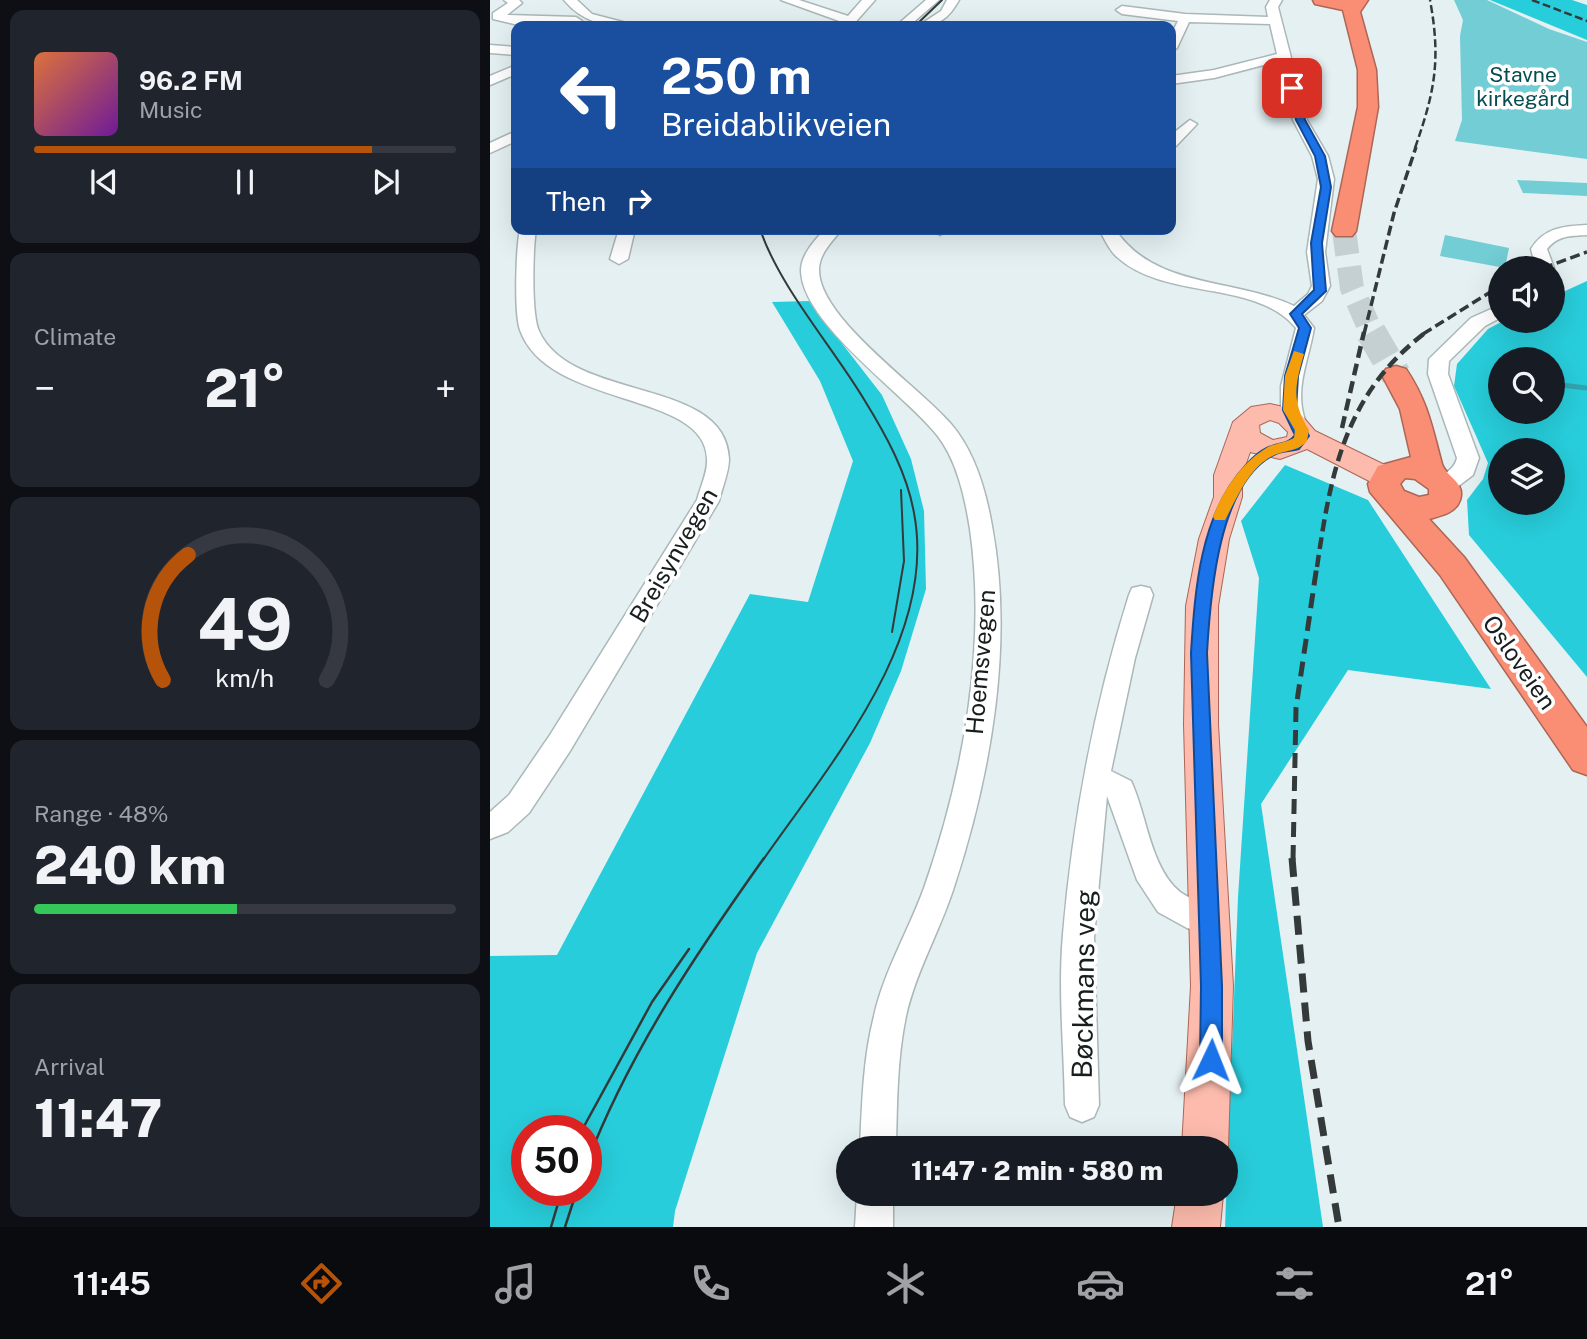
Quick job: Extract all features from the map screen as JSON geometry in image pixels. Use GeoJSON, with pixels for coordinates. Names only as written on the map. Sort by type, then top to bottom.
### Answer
{"type":"FeatureCollection","features":[{"type":"Feature","properties":{"kind":"highway"},"geometry":{"type":"LineString","coordinates":[[1322,1],[1357,2],[1351,12],[1367,70],[1368,107],[1344,231]]}},
{"type":"Feature","properties":{"kind":"highway"},"geometry":{"type":"LineString","coordinates":[[1322,1],[1354,29]]}},
{"type":"Feature","properties":{"kind":"highway","name":"Osloveien"},"geometry":{"type":"LineString","coordinates":[[1396,375],[1409,396],[1418,425],[1426,439],[1437,487],[1441,528],[1452,566]]}},
{"type":"Feature","properties":{"kind":"highway"},"geometry":{"type":"LineString","coordinates":[[1391,482],[1418,425]]}},
{"type":"Feature","properties":{"kind":"highway"},"geometry":{"type":"LineString","coordinates":[[1391,482],[1409,467],[1437,487]]}},
{"type":"Feature","properties":{"kind":"highway","name":"Osloveien"},"geometry":{"type":"LineString","coordinates":[[1391,482],[1587,758]]}},
{"type":"Feature","properties":{"kind":"main road","name":"Osloveien"},"geometry":{"type":"LineString","coordinates":[[1252,421],[1281,414],[1291,438],[1342,457],[1391,482]]}},
{"type":"Feature","properties":{"kind":"main road"},"geometry":{"type":"LineString","coordinates":[[1252,421],[1254,442],[1291,438]]}},
{"type":"Feature","properties":{"kind":"main road"},"geometry":{"type":"LineString","coordinates":[[1206,1136],[1212,1032],[1199,653],[1207,571],[1227,497],[1228,475],[1252,421]]}},
{"type":"Feature","properties":{"kind":"main road"},"geometry":{"type":"LineString","coordinates":[[1227,497],[1252,466],[1291,438]]}},
{"type":"Feature","properties":{"kind":"main road"},"geometry":{"type":"LineString","coordinates":[[1196,1227],[1199,1206]]}},
{"type":"Feature","properties":{"kind":"street"},"geometry":{"type":"LineString","coordinates":[[510,0],[516,3],[497,16],[514,20],[578,21],[570,0]]}},
{"type":"Feature","properties":{"kind":"street"},"geometry":{"type":"LineString","coordinates":[[787,0],[840,21]]}},
{"type":"Feature","properties":{"kind":"street"},"geometry":{"type":"LineString","coordinates":[[851,21],[869,0]]}},
{"type":"Feature","properties":{"kind":"street"},"geometry":{"type":"LineString","coordinates":[[909,21],[933,0]]}},
{"type":"Feature","properties":{"kind":"street"},"geometry":{"type":"LineString","coordinates":[[932,21],[946,13],[953,0]]}},
{"type":"Feature","properties":{"kind":"street"},"geometry":{"type":"LineString","coordinates":[[1276,0],[1272,4],[1300,120],[1320,156],[1326,187],[1317,243],[1320,291],[1296,314]]}},
{"type":"Feature","properties":{"kind":"street"},"geometry":{"type":"LineString","coordinates":[[1120,5],[1185,18],[1220,15],[1276,21]]}},
{"type":"Feature","properties":{"kind":"street"},"geometry":{"type":"LineString","coordinates":[[1176,37],[1185,18]]}},
{"type":"Feature","properties":{"kind":"street"},"geometry":{"type":"LineString","coordinates":[[490,49],[511,51]]}},
{"type":"Feature","properties":{"kind":"street"},"geometry":{"type":"LineString","coordinates":[[1176,79],[1214,74],[1285,55]]}},
{"type":"Feature","properties":{"kind":"street"},"geometry":{"type":"LineString","coordinates":[[490,81],[511,71]]}},
{"type":"Feature","properties":{"kind":"street"},"geometry":{"type":"LineString","coordinates":[[1176,138],[1190,124]]}},
{"type":"Feature","properties":{"kind":"street"},"geometry":{"type":"LineString","coordinates":[[490,149],[511,138]]}},
{"type":"Feature","properties":{"kind":"street"},"geometry":{"type":"LineString","coordinates":[[1541,256],[1539,249],[1545,239],[1557,233],[1587,230]]}},
{"type":"Feature","properties":{"kind":"street","name":"Breisynvegen"},"geometry":{"type":"LineString","coordinates":[[490,826],[498,823],[519,804],[560,743],[708,500],[718,477],[719,462],[716,436],[697,418],[654,401],[598,387],[567,372],[533,342],[528,330],[524,253],[527,235]]}},
{"type":"Feature","properties":{"kind":"street"},"geometry":{"type":"LineString","coordinates":[[619,259],[625,235]]}},
{"type":"Feature","properties":{"kind":"street","name":"Hoemsvegen"},"geometry":{"type":"LineString","coordinates":[[830,235],[812,260],[812,284],[818,298],[864,353],[946,430],[972,491],[982,528],[990,589],[979,709],[962,805],[939,889],[904,968],[890,1016],[881,1076],[878,1136]]}},
{"type":"Feature","properties":{"kind":"street"},"geometry":{"type":"LineString","coordinates":[[1110,235],[1114,245],[1126,256],[1153,271],[1274,303],[1296,314],[1305,328],[1292,376],[1291,438]]}},
{"type":"Feature","properties":{"kind":"street"},"geometry":{"type":"LineString","coordinates":[[1437,487],[1465,470],[1468,458],[1438,374],[1439,359],[1478,322],[1488,317]]}},
{"type":"Feature","properties":{"kind":"street"},"geometry":{"type":"LineString","coordinates":[[1252,421],[1292,376]]}},
{"type":"Feature","properties":{"kind":"street","name":"Bøckmans veg"},"geometry":{"type":"LineString","coordinates":[[1082,1105],[1078,937],[1095,779],[1122,658],[1141,595]]}},
{"type":"Feature","properties":{"kind":"street"},"geometry":{"type":"LineString","coordinates":[[1095,779],[1121,790],[1156,890],[1180,910],[1194,917],[1210,919]]}},
{"type":"Feature","properties":{"kind":"street"},"geometry":{"type":"LineString","coordinates":[[874,1227],[875,1206]]}},
{"type":"Feature","properties":{"kind":"green space","name":"Stavne kirkegård"},"geometry":{"type":"Polygon","coordinates":[[[1454,0],[1487,0],[1549,29],[1587,42],[1587,159],[1455,141],[1462,120],[1460,36],[1463,20],[1454,0]]]}},
{"type":"Feature","properties":{"kind":"green space"},"geometry":{"type":"Polygon","coordinates":[[[1517,180],[1587,183],[1587,196],[1523,193],[1517,180]]]}},
{"type":"Feature","properties":{"kind":"green space"},"geometry":{"type":"Polygon","coordinates":[[[1445,235],[1509,248],[1507,256],[1488,256],[1488,265],[1440,256],[1445,235]]]}},
{"type":"Feature","properties":{"kind":"shaded area"},"geometry":{"type":"Polygon","coordinates":[[[1490,0],[1572,0],[1587,5],[1587,40],[1490,0]]]}},
{"type":"Feature","properties":{"kind":"shaded area"},"geometry":{"type":"Polygon","coordinates":[[[1587,281],[1587,677],[1469,535],[1467,500],[1483,479],[1488,463],[1454,386],[1457,364],[1488,329],[1488,333],[1565,333],[1565,291],[1587,281]]]}},
{"type":"Feature","properties":{"kind":"shaded area"},"geometry":{"type":"Polygon","coordinates":[[[809,301],[882,395],[911,459],[924,511],[926,589],[901,671],[870,743],[757,953],[675,1211],[673,1227],[490,1227],[490,956],[557,955],[750,594],[808,602],[853,461],[820,381],[772,302],[809,301]]]}},
{"type":"Feature","properties":{"kind":"shaded area"},"geometry":{"type":"Polygon","coordinates":[[[1285,465],[1368,500],[1491,689],[1348,670],[1261,804],[1323,1227],[1225,1227],[1226,1206],[1238,1206],[1238,1136],[1229,1136],[1238,897],[1259,578],[1241,521],[1285,465]]]}},
{"type":"Feature","properties":{"kind":"waterway"},"geometry":{"type":"LineString","coordinates":[[1565,385],[1587,388]]}},
{"type":"Feature","properties":{"kind":"tunnel"},"geometry":{"type":"LineString","coordinates":[[1344,231],[1352,288],[1372,333]]}},
{"type":"Feature","properties":{"kind":"tunnel"},"geometry":{"type":"LineString","coordinates":[[1372,333],[1396,375]]}},
{"type":"Feature","properties":{"kind":"tram line"},"geometry":{"type":"LineString","coordinates":[[920,21],[942,0]]}},
{"type":"Feature","properties":{"kind":"tram line"},"geometry":{"type":"LineString","coordinates":[[762,235],[780,273],[852,381],[895,455],[911,498],[917,560],[910,607],[894,653],[873,698],[847,741],[763,860]]}},
{"type":"Feature","properties":{"kind":"tram line"},"geometry":{"type":"LineString","coordinates":[[892,632],[904,561],[901,490]]}},
{"type":"Feature","properties":{"kind":"tram line"},"geometry":{"type":"LineString","coordinates":[[602,1126],[622,1083],[665,1006],[764,858]]}},
{"type":"Feature","properties":{"kind":"tram line"},"geometry":{"type":"LineString","coordinates":[[590,1115],[652,1002],[689,949]]}},
{"type":"Feature","properties":{"kind":"tram line"},"geometry":{"type":"LineString","coordinates":[[551,1227],[557,1206]]}},
{"type":"Feature","properties":{"kind":"tram line"},"geometry":{"type":"LineString","coordinates":[[565,1227],[572,1206]]}},
{"type":"Feature","properties":{"kind":"railway"},"geometry":{"type":"LineString","coordinates":[[1415,148],[1434,75],[1435,40],[1430,0]]}},
{"type":"Feature","properties":{"kind":"railway"},"geometry":{"type":"LineString","coordinates":[[1532,0],[1587,21]]}},
{"type":"Feature","properties":{"kind":"railway"},"geometry":{"type":"LineString","coordinates":[[1364,334],[1394,213],[1416,147]]}},
{"type":"Feature","properties":{"kind":"railway"},"geometry":{"type":"LineString","coordinates":[[1565,260],[1587,252]]}},
{"type":"Feature","properties":{"kind":"railway"},"geometry":{"type":"LineString","coordinates":[[1426,332],[1488,293]]}},
{"type":"Feature","properties":{"kind":"railway"},"geometry":{"type":"LineString","coordinates":[[1342,428],[1364,332]]}},
{"type":"Feature","properties":{"kind":"railway"},"geometry":{"type":"LineString","coordinates":[[1317,567],[1336,467],[1346,437],[1377,381],[1399,356],[1426,332]]}},
{"type":"Feature","properties":{"kind":"railway"},"geometry":{"type":"LineString","coordinates":[[1293,860],[1296,708],[1317,565]]}},
{"type":"Feature","properties":{"kind":"railway"},"geometry":{"type":"LineString","coordinates":[[1292,858],[1308,1041],[1339,1227]]}},
{"type":"Feature","properties":{"kind":"slow traffic"},"geometry":{"type":"LineString","coordinates":[[1220,517],[1227,497],[1252,466],[1266,454],[1294,446],[1300,441],[1302,430],[1290,410],[1292,376],[1298,354]]}},
{"type":"Feature","properties":{"kind":"route"},"geometry":{"type":"LineString","coordinates":[[1211,1060],[1212,986],[1199,653],[1202,606],[1214,539],[1227,497],[1252,466],[1266,454],[1294,446],[1302,436],[1302,430],[1290,410],[1292,376],[1305,328],[1296,314],[1320,291],[1317,243],[1326,196],[1326,179],[1320,156],[1300,120],[1292,88]]}}]}
